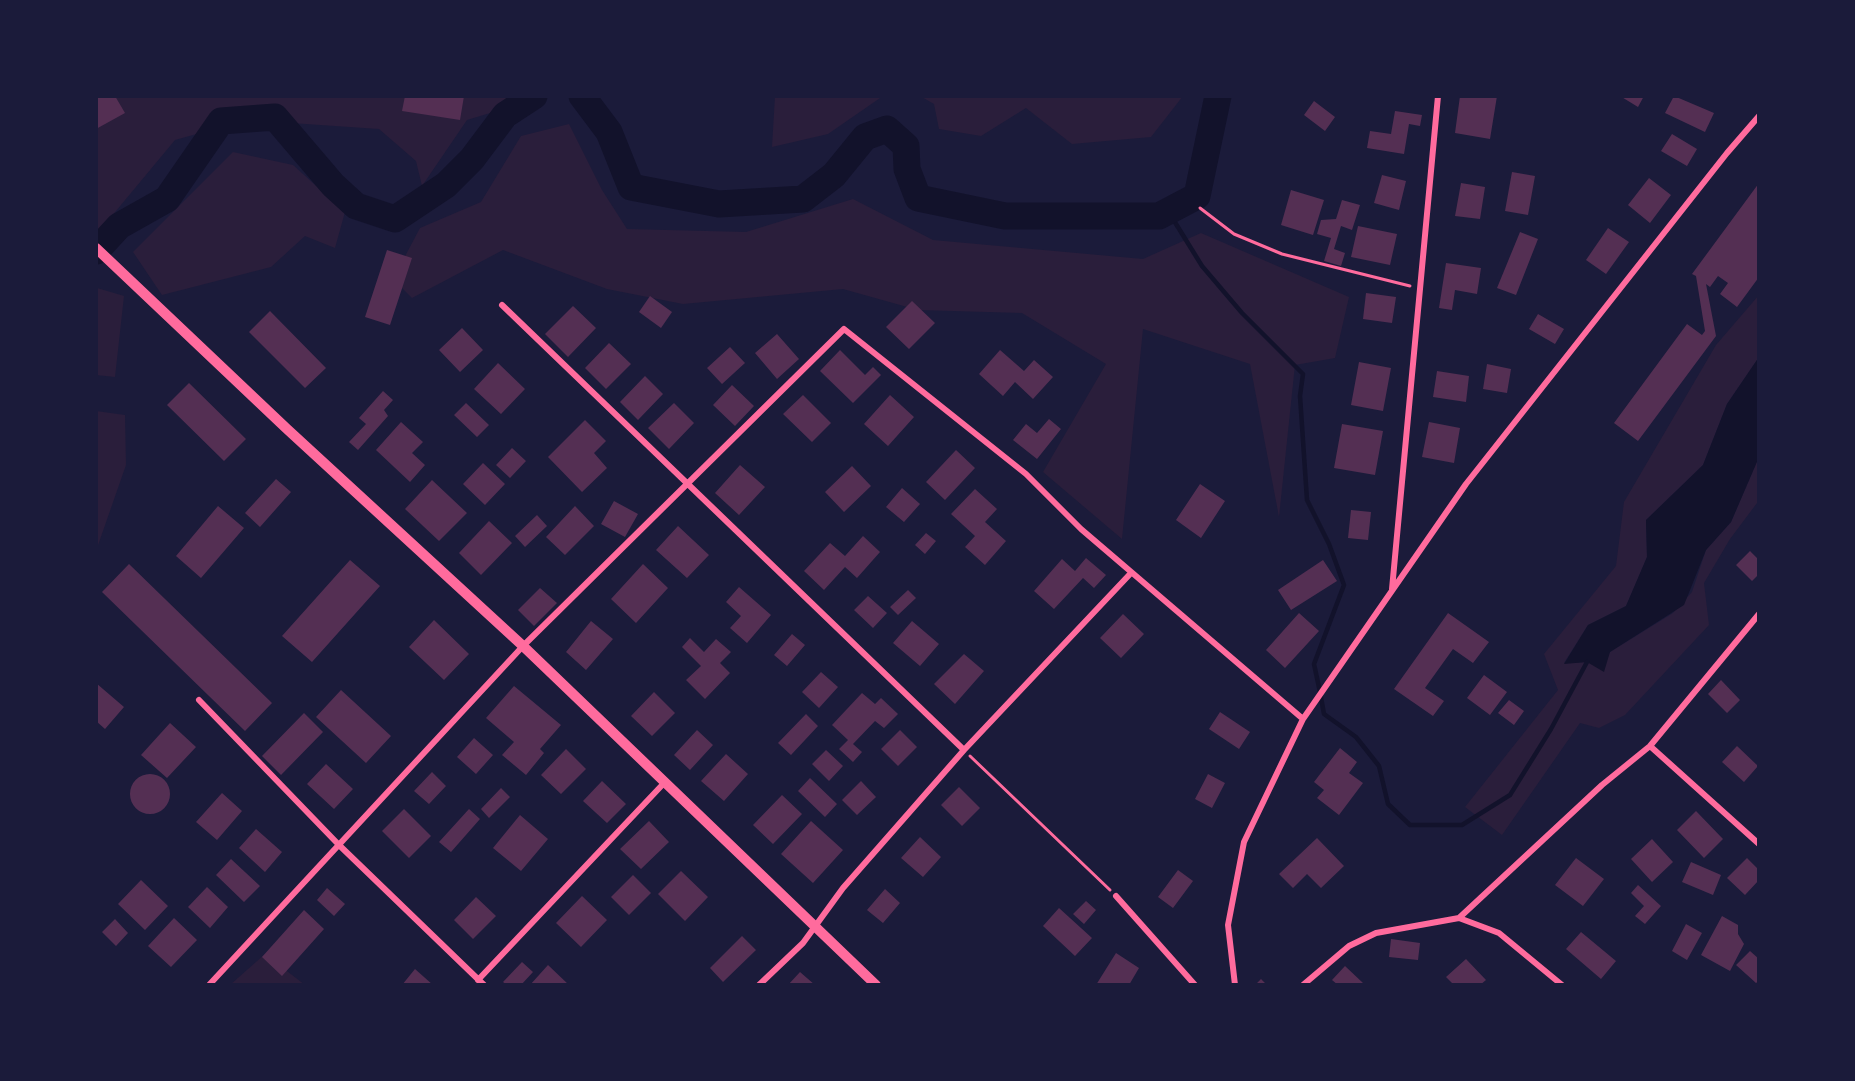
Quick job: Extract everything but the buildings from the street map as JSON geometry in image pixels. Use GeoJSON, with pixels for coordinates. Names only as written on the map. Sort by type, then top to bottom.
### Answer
{"type":"FeatureCollection","features":[{"type":"Feature","properties":{"kind":"street"},"geometry":{"type":"LineString","coordinates":[[1392,589],[1438,96]]}},
{"type":"Feature","properties":{"kind":"street"},"geometry":{"type":"LineString","coordinates":[[1235,985],[1228,925],[1244,842],[1303,719],[1466,484],[1727,153],[1759,116]]}},
{"type":"Feature","properties":{"kind":"street"},"geometry":{"type":"LineString","coordinates":[[96,248],[287,429],[523,646],[876,985]]}},
{"type":"Feature","properties":{"kind":"street"},"geometry":{"type":"LineString","coordinates":[[502,305],[964,750]]}},
{"type":"Feature","properties":{"kind":"street"},"geometry":{"type":"LineString","coordinates":[[209,985],[523,646],[686,482],[844,329],[1026,474],[1131,573],[1303,719]]}},
{"type":"Feature","properties":{"kind":"street"},"geometry":{"type":"LineString","coordinates":[[759,985],[815,928],[843,888],[964,750],[1131,573]]}},
{"type":"Feature","properties":{"kind":"street"},"geometry":{"type":"LineString","coordinates":[[1459,918],[1602,785],[1650,746],[1759,614]]}},
{"type":"Feature","properties":{"kind":"street"},"geometry":{"type":"LineString","coordinates":[[199,700],[339,844],[484,985]]}},
{"type":"Feature","properties":{"kind":"street"},"geometry":{"type":"LineString","coordinates":[[1650,746],[1759,844]]}},
{"type":"Feature","properties":{"kind":"street"},"geometry":{"type":"LineString","coordinates":[[478,980],[665,782]]}},
{"type":"Feature","properties":{"kind":"street"},"geometry":{"type":"LineString","coordinates":[[1116,896],[1195,985]]}},
{"type":"Feature","properties":{"kind":"street"},"geometry":{"type":"LineString","coordinates":[[1303,985],[1349,946],[1376,933],[1459,918],[1499,933],[1562,985]]}},
{"type":"Feature","properties":{"kind":"path"},"geometry":{"type":"LineString","coordinates":[[1200,208],[1234,234],[1282,254],[1420,289]]}},
{"type":"Feature","properties":{"kind":"path"},"geometry":{"type":"LineString","coordinates":[[964,750],[1116,896]]}},
{"type":"Feature","properties":{"kind":"shaded area"},"geometry":{"type":"Polygon","coordinates":[[[96,96],[546,96],[467,120],[422,186],[416,161],[379,129],[247,120],[175,140],[96,235],[96,96]]]}},
{"type":"Feature","properties":{"kind":"shaded area"},"geometry":{"type":"Polygon","coordinates":[[[775,96],[883,96],[828,134],[772,147],[775,96]]]}},
{"type":"Feature","properties":{"kind":"shaded area"},"geometry":{"type":"Polygon","coordinates":[[[920,96],[1183,96],[1151,137],[1072,144],[1026,108],[981,136],[939,129],[934,104],[920,96]]]}},
{"type":"Feature","properties":{"kind":"shaded area"},"geometry":{"type":"Polygon","coordinates":[[[569,124],[602,190],[627,229],[746,232],[853,199],[933,240],[1143,259],[1201,233],[1349,297],[1335,358],[1295,365],[1279,517],[1250,364],[1143,329],[1122,539],[1043,472],[1106,364],[1022,313],[918,310],[843,289],[683,304],[607,289],[503,250],[412,298],[393,279],[420,228],[481,202],[521,136],[569,124]]]}},
{"type":"Feature","properties":{"kind":"shaded area"},"geometry":{"type":"Polygon","coordinates":[[[233,152],[293,165],[345,212],[335,248],[305,236],[271,267],[162,295],[133,252],[233,152]]]}},
{"type":"Feature","properties":{"kind":"shaded area"},"geometry":{"type":"Polygon","coordinates":[[[97,288],[124,296],[115,377],[96,375],[97,288]]]}},
{"type":"Feature","properties":{"kind":"shaded area"},"geometry":{"type":"Polygon","coordinates":[[[1759,295],[1759,357],[1727,404],[1703,465],[1646,520],[1647,557],[1626,606],[1588,625],[1564,663],[1587,662],[1610,652],[1673,613],[1692,592],[1706,550],[1731,522],[1759,457],[1757,503],[1730,539],[1704,583],[1709,625],[1625,715],[1599,728],[1580,723],[1502,835],[1465,807],[1558,690],[1544,654],[1616,566],[1624,502],[1716,345],[1759,295]]]}},
{"type":"Feature","properties":{"kind":"shaded area"},"geometry":{"type":"Polygon","coordinates":[[[1759,357],[1759,457],[1731,522],[1706,550],[1684,605],[1610,652],[1604,672],[1587,662],[1564,664],[1588,625],[1626,606],[1647,557],[1646,520],[1703,465],[1727,404],[1759,357]]]}},
{"type":"Feature","properties":{"kind":"shaded area"},"geometry":{"type":"Polygon","coordinates":[[[96,411],[125,415],[126,465],[96,551],[96,411]]]}},
{"type":"Feature","properties":{"kind":"shaded area"},"geometry":{"type":"Polygon","coordinates":[[[265,954],[305,985],[230,985],[265,954]]]}},
{"type":"Feature","properties":{"kind":"waterway"},"geometry":{"type":"LineString","coordinates":[[96,251],[119,226],[167,199],[221,121],[275,117],[333,185],[356,206],[395,219],[446,185],[472,159],[505,115],[534,96]]}},
{"type":"Feature","properties":{"kind":"waterway"},"geometry":{"type":"LineString","coordinates":[[582,96],[609,132],[631,187],[719,204],[803,199],[834,175],[865,137],[887,129],[906,146],[907,169],[918,198],[1005,216],[1159,216],[1197,196],[1218,96]]}},
{"type":"Feature","properties":{"kind":"waterway"},"geometry":{"type":"LineString","coordinates":[[1168,211],[1202,266],[1242,313],[1303,374],[1300,396],[1307,500],[1329,544],[1344,585],[1314,664],[1324,714],[1356,737],[1379,766],[1388,804],[1410,825],[1462,825],[1510,795],[1551,729],[1587,662]]}}]}
